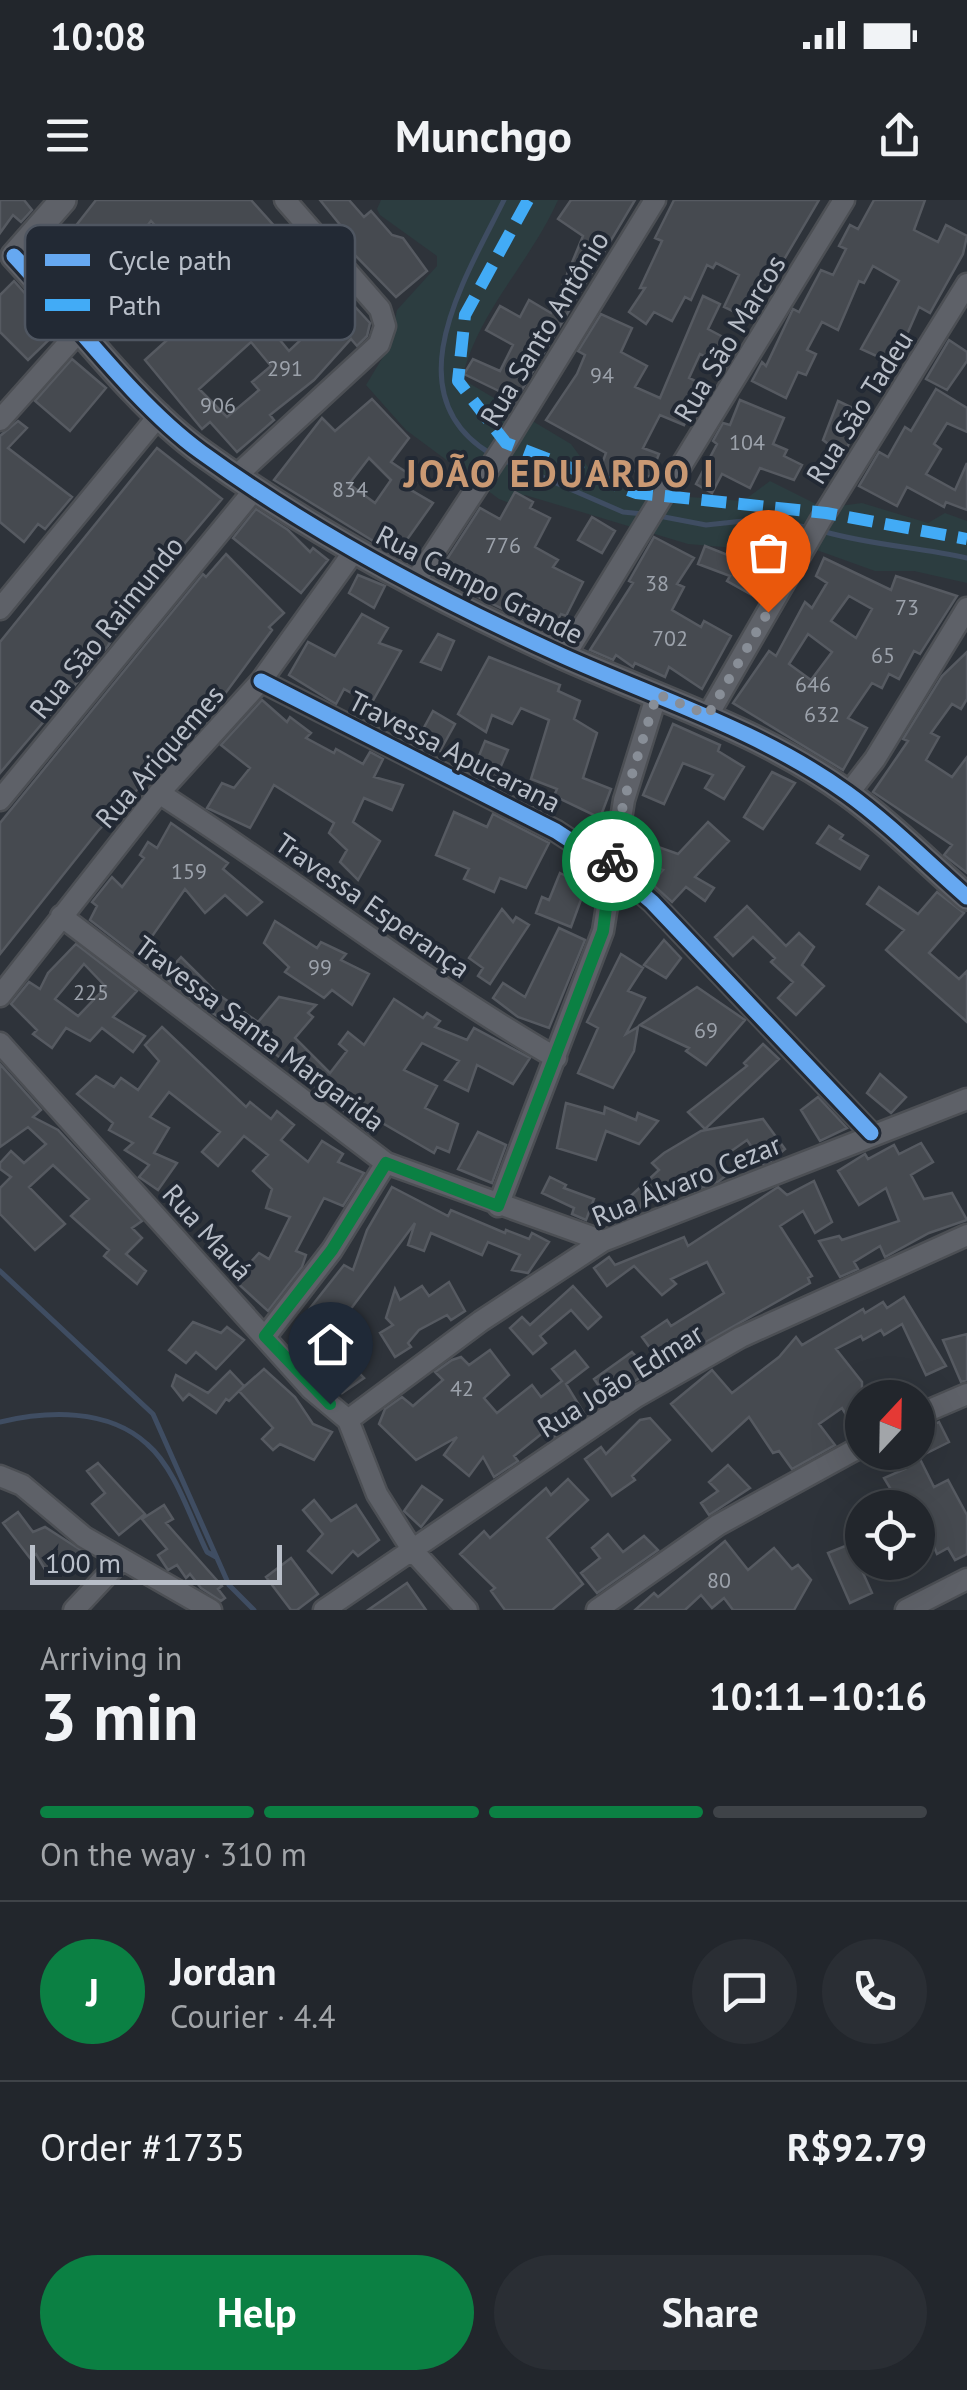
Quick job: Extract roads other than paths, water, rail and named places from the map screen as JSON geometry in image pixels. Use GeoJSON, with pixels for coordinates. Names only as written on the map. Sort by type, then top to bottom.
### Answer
{"type":"FeatureCollection","features":[{"type":"Feature","properties":{"kind":"street"},"geometry":{"type":"LineString","coordinates":[[40,225],[62,200]]}},
{"type":"Feature","properties":{"kind":"street","name":"Rua São Raimundo"},"geometry":{"type":"LineString","coordinates":[[284,200],[306,225]]}},
{"type":"Feature","properties":{"kind":"street","name":"Rua Santo Antônio"},"geometry":{"type":"LineString","coordinates":[[414,583],[502,450],[654,200]]}},
{"type":"Feature","properties":{"kind":"street","name":"Rua São Marcos"},"geometry":{"type":"LineString","coordinates":[[564,656],[660,506],[844,200]]}},
{"type":"Feature","properties":{"kind":"street"},"geometry":{"type":"LineString","coordinates":[[7,262],[25,242]]}},
{"type":"Feature","properties":{"kind":"street","name":"Rua São Raimundo"},"geometry":{"type":"LineString","coordinates":[[0,800],[245,483],[378,344],[385,326],[380,309],[355,281]]}},
{"type":"Feature","properties":{"kind":"street","name":"Rua São Tadeu"},"geometry":{"type":"LineString","coordinates":[[708,715],[820,520],[967,284]]}},
{"type":"Feature","properties":{"kind":"street"},"geometry":{"type":"LineString","coordinates":[[0,420],[71,340]]}},
{"type":"Feature","properties":{"kind":"street","name":"Rua Campo Grande"},"geometry":{"type":"LineString","coordinates":[[93,340],[196,448],[245,483],[414,583],[564,656],[708,715],[848,794],[967,898]]}},
{"type":"Feature","properties":{"kind":"street"},"geometry":{"type":"LineString","coordinates":[[0,609],[160,414]]}},
{"type":"Feature","properties":{"kind":"street","name":"Rua Ariquemes"},"geometry":{"type":"LineString","coordinates":[[0,996],[159,793],[261,680],[355,550]]}},
{"type":"Feature","properties":{"kind":"street"},"geometry":{"type":"LineString","coordinates":[[848,794],[875,760],[967,608]]}},
{"type":"Feature","properties":{"kind":"street","name":"Travessa Apucarana"},"geometry":{"type":"LineString","coordinates":[[261,680],[556,830],[611,867],[652,902],[870,1133]]}},
{"type":"Feature","properties":{"kind":"street"},"geometry":{"type":"LineString","coordinates":[[498,1206],[603,931],[624,800],[657,694]]}},
{"type":"Feature","properties":{"kind":"street","name":"Travessa Esperança"},"geometry":{"type":"LineString","coordinates":[[159,793],[262,859],[479,1014],[556,1058]]}},
{"type":"Feature","properties":{"kind":"street","name":"Travessa Santa Margarida"},"geometry":{"type":"LineString","coordinates":[[61,916],[386,1163],[603,1241]]}},
{"type":"Feature","properties":{"kind":"street","name":"Rua Mauá"},"geometry":{"type":"LineString","coordinates":[[0,1043],[311,1389],[348,1420],[377,1494],[413,1551],[467,1610]]}},
{"type":"Feature","properties":{"kind":"street","name":"Rua Álvaro Cezar"},"geometry":{"type":"LineString","coordinates":[[348,1420],[481,1321],[603,1241],[870,1133],[967,1099]]}},
{"type":"Feature","properties":{"kind":"street"},"geometry":{"type":"LineString","coordinates":[[265,1336],[332,1250],[386,1163]]}},
{"type":"Feature","properties":{"kind":"street","name":"Rua João Edmar"},"geometry":{"type":"LineString","coordinates":[[324,1610],[653,1387],[741,1337],[967,1235]]}},
{"type":"Feature","properties":{"kind":"street"},"geometry":{"type":"LineString","coordinates":[[935,1408],[967,1394]]}},
{"type":"Feature","properties":{"kind":"street"},"geometry":{"type":"LineString","coordinates":[[596,1610],[718,1526],[845,1455]]}},
{"type":"Feature","properties":{"kind":"street"},"geometry":{"type":"LineString","coordinates":[[0,1476],[22,1485],[84,1537],[210,1610]]}},
{"type":"Feature","properties":{"kind":"street"},"geometry":{"type":"LineString","coordinates":[[74,1610],[122,1559]]}},
{"type":"Feature","properties":{"kind":"street"},"geometry":{"type":"LineString","coordinates":[[906,1610],[967,1579]]}},
{"type":"Feature","properties":{"kind":"waterway"},"geometry":{"type":"LineString","coordinates":[[491,454],[461,429],[446,400],[441,368],[457,298],[504,200]]}},
{"type":"Feature","properties":{"kind":"waterway"},"geometry":{"type":"LineString","coordinates":[[501,459],[623,512],[643,514]]}},
{"type":"Feature","properties":{"kind":"waterway"},"geometry":{"type":"LineString","coordinates":[[659,516],[706,525],[762,519],[811,528]]}},
{"type":"Feature","properties":{"kind":"waterway"},"geometry":{"type":"LineString","coordinates":[[822,531],[967,558]]}},
{"type":"Feature","properties":{"kind":"waterway"},"geometry":{"type":"LineString","coordinates":[[0,1271],[153,1414],[229,1585],[254,1610]]}},
{"type":"Feature","properties":{"kind":"waterway"},"geometry":{"type":"LineString","coordinates":[[0,1422],[76,1415],[96,1418],[131,1432],[166,1467],[207,1552],[216,1557]]}},
{"type":"Feature","properties":{"kind":"district","name":"JOÃO EDUARDO I"},"geometry":{"type":"Point","coordinates":[560,472]}}]}
